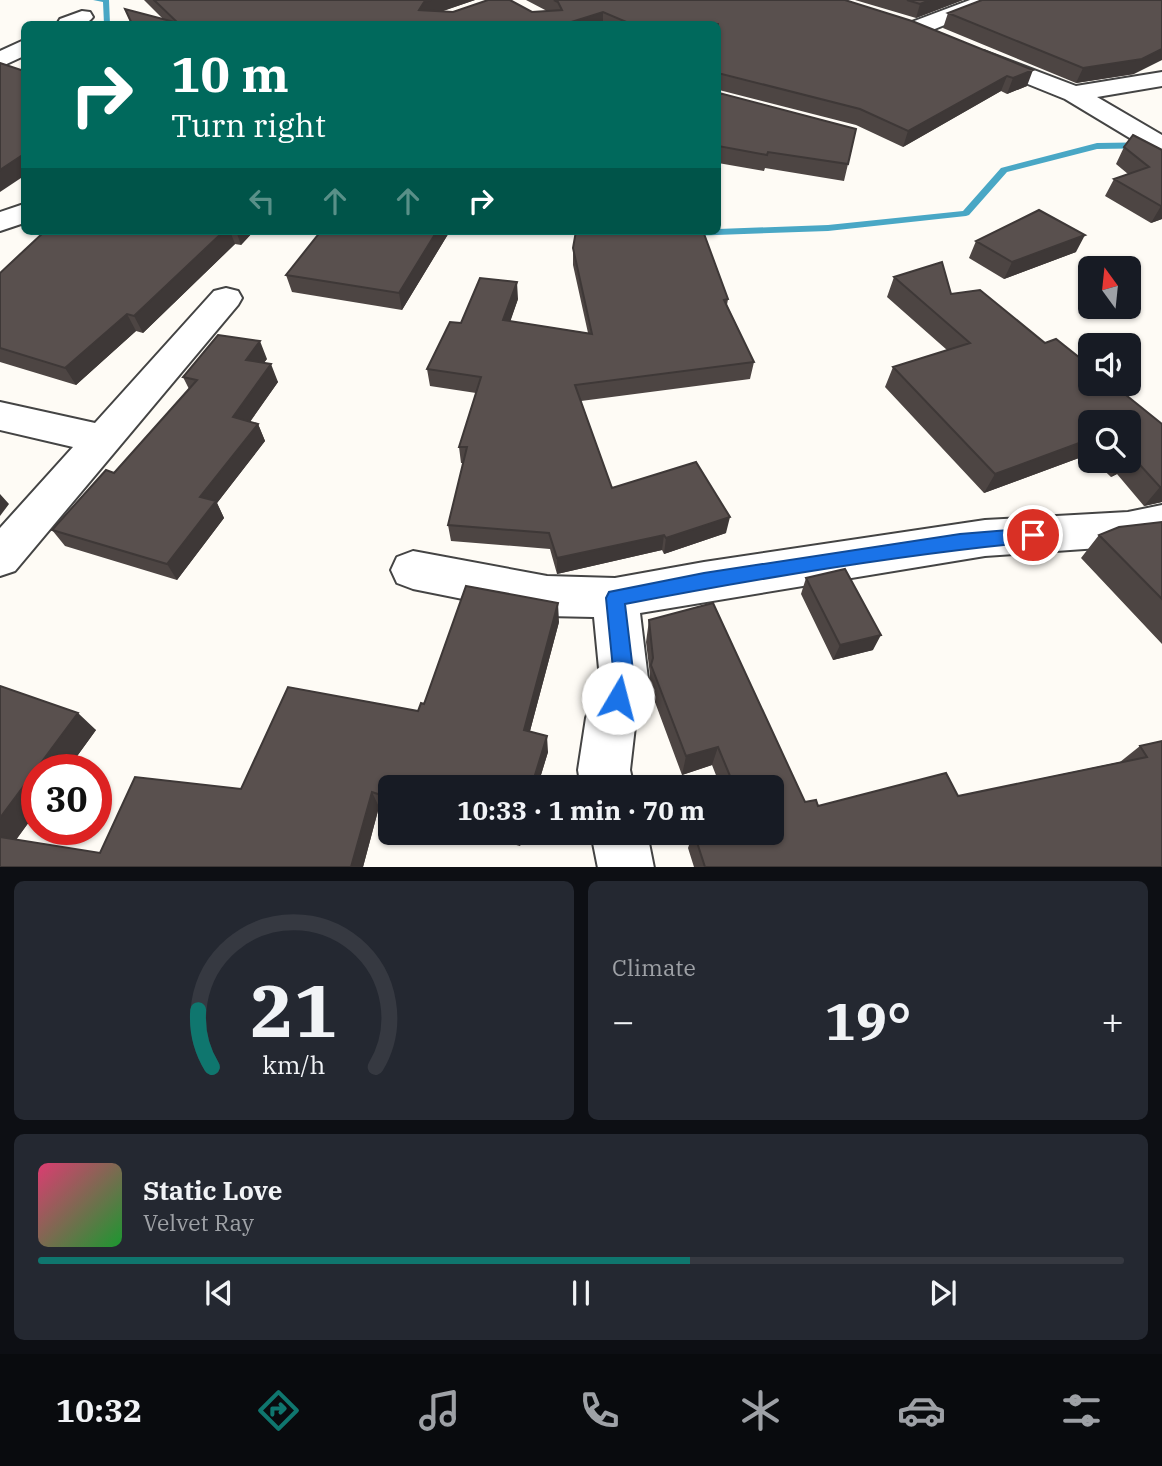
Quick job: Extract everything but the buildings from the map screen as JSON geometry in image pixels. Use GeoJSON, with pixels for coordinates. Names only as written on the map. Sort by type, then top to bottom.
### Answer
{"type":"FeatureCollection","features":[{"type":"Feature","properties":{"kind":"street"},"geometry":{"type":"LineString","coordinates":[[917,28],[989,0]]}},
{"type":"Feature","properties":{"kind":"street"},"geometry":{"type":"LineString","coordinates":[[893,21],[940,38]]}},
{"type":"Feature","properties":{"kind":"street"},"geometry":{"type":"LineString","coordinates":[[0,60],[19,35]]}},
{"type":"Feature","properties":{"kind":"street"},"geometry":{"type":"LineString","coordinates":[[963,49],[1074,94],[1162,146]]}},
{"type":"Feature","properties":{"kind":"street"},"geometry":{"type":"LineString","coordinates":[[0,72],[14,71],[21,74]]}},
{"type":"Feature","properties":{"kind":"street"},"geometry":{"type":"LineString","coordinates":[[1074,94],[1162,79]]}},
{"type":"Feature","properties":{"kind":"street"},"geometry":{"type":"LineString","coordinates":[[0,222],[21,214]]}},
{"type":"Feature","properties":{"kind":"street"},"geometry":{"type":"LineString","coordinates":[[0,558],[226,298]]}},
{"type":"Feature","properties":{"kind":"street"},"geometry":{"type":"LineString","coordinates":[[0,416],[103,439]]}},
{"type":"Feature","properties":{"kind":"street"},"geometry":{"type":"LineString","coordinates":[[413,570],[547,596],[615,598],[704,581],[985,538],[1128,529],[1162,522]]}},
{"type":"Feature","properties":{"kind":"street"},"geometry":{"type":"LineString","coordinates":[[605,775],[611,718],[624,679],[615,598]]}},
{"type":"Feature","properties":{"kind":"street"},"geometry":{"type":"LineString","coordinates":[[621,845],[626,867]]}},
{"type":"Feature","properties":{"kind":"waterway"},"geometry":{"type":"LineString","coordinates":[[96,0],[106,0],[107,21]]}},
{"type":"Feature","properties":{"kind":"waterway"},"geometry":{"type":"LineString","coordinates":[[721,232],[828,228],[966,213],[1004,170],[1097,146],[1162,145]]}},
{"type":"Feature","properties":{"kind":"route"},"geometry":{"type":"LineString","coordinates":[[618,698],[624,679],[615,598],[704,581],[985,538],[1033,535]]}}]}
